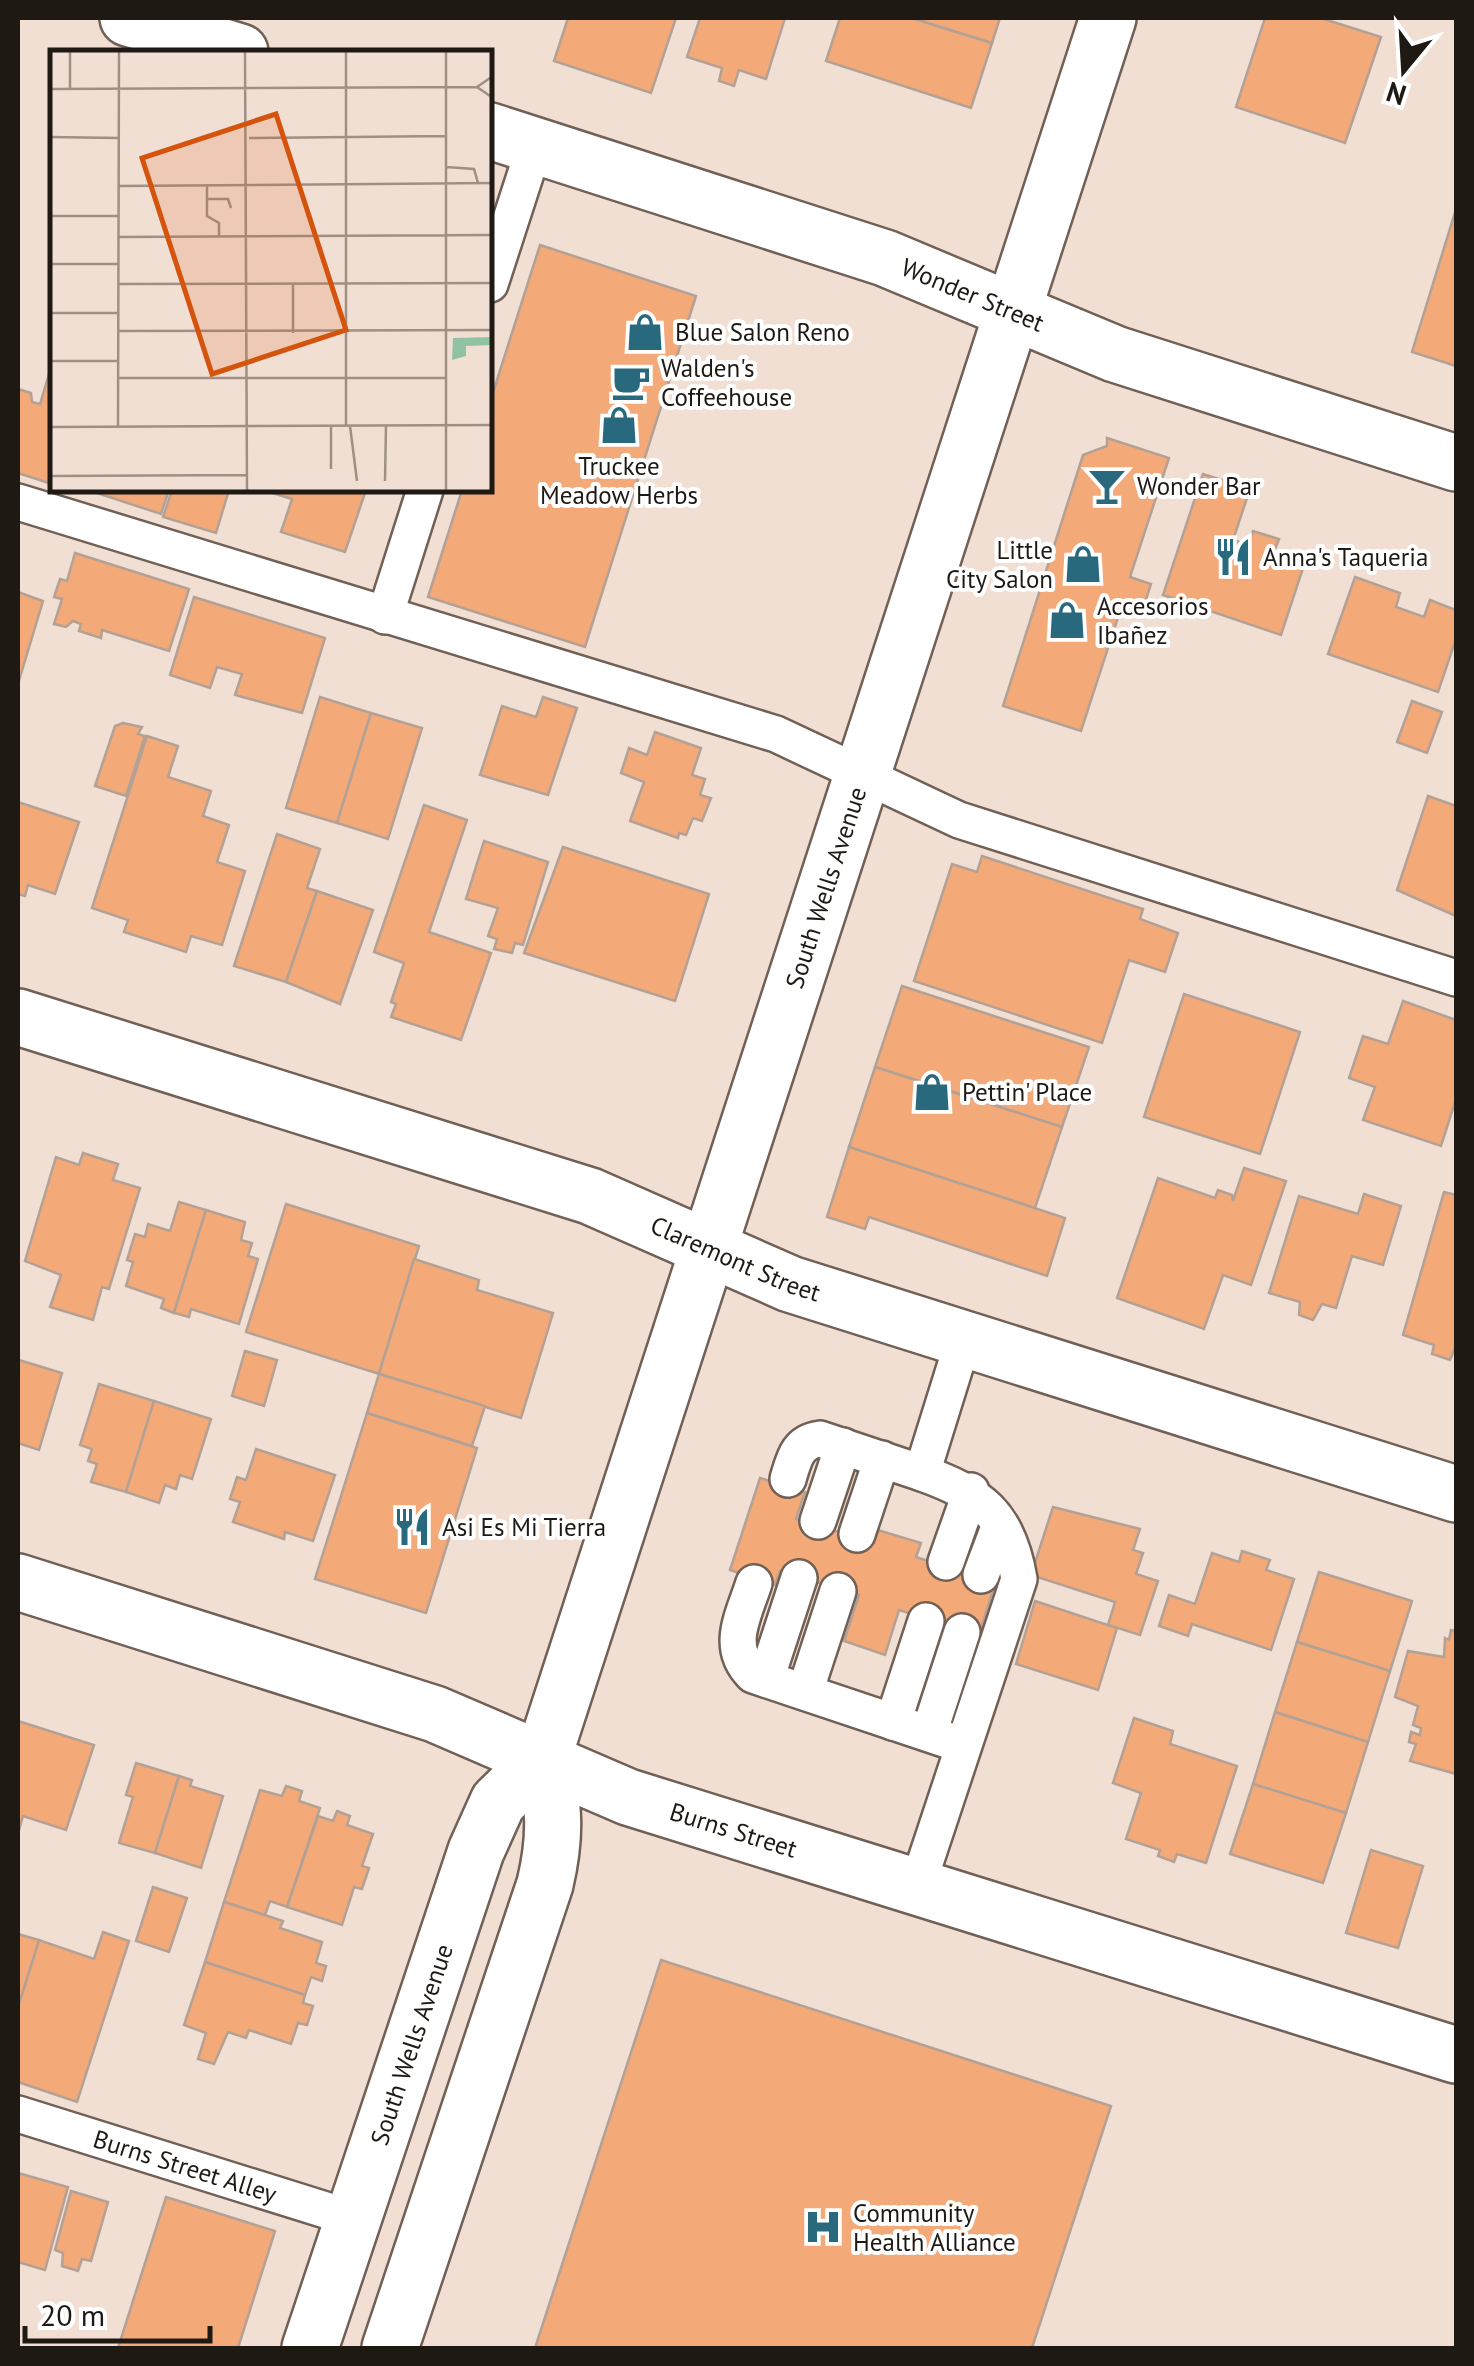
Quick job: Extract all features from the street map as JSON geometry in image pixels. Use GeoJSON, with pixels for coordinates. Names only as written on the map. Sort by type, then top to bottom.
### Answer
{"type":"FeatureCollection","features":[{"type":"Feature","properties":{"kind":"street"},"geometry":{"type":"LineString","coordinates":[[128,18],[233,50]]}},
{"type":"Feature","properties":{"kind":"street","name":"South Wells Avenue"},"geometry":{"type":"LineString","coordinates":[[310,2348],[476,1851],[498,1802],[543,1758],[1108,18]]}},
{"type":"Feature","properties":{"kind":"street","name":"Wonder Street"},"geometry":{"type":"LineString","coordinates":[[512,138],[884,258],[1115,354],[1456,463]]}},
{"type":"Feature","properties":{"kind":"street","name":"Claremont Street"},"geometry":{"type":"LineString","coordinates":[[18,1017],[590,1196],[790,1284],[1456,1494]]}},
{"type":"Feature","properties":{"kind":"street","name":"Burns Street"},"geometry":{"type":"LineString","coordinates":[[18,1582],[435,1714],[628,1797],[1456,2054]]}},
{"type":"Feature","properties":{"kind":"street"},"geometry":{"type":"LineString","coordinates":[[390,2348],[546,1884],[556,1840],[555,1804],[543,1758]]}},
{"type":"Feature","properties":{"kind":"lane"},"geometry":{"type":"LineString","coordinates":[[492,271],[512,138]]}},
{"type":"Feature","properties":{"kind":"lane"},"geometry":{"type":"LineString","coordinates":[[385,616],[424,492]]}},
{"type":"Feature","properties":{"kind":"lane"},"geometry":{"type":"LineString","coordinates":[[18,502],[776,734],[959,820],[1456,978]]}},
{"type":"Feature","properties":{"kind":"lane"},"geometry":{"type":"LineString","coordinates":[[922,1473],[964,1338]]}},
{"type":"Feature","properties":{"kind":"lane"},"geometry":{"type":"LineString","coordinates":[[788,1479],[796,1452],[806,1441],[820,1438],[971,1491],[985,1503],[1015,1557],[1018,1594],[945,1739]]}},
{"type":"Feature","properties":{"kind":"lane"},"geometry":{"type":"LineString","coordinates":[[818,1521],[843,1446]]}},
{"type":"Feature","properties":{"kind":"lane"},"geometry":{"type":"LineString","coordinates":[[857,1534],[882,1459]]}},
{"type":"Feature","properties":{"kind":"lane"},"geometry":{"type":"LineString","coordinates":[[946,1562],[971,1491]]}},
{"type":"Feature","properties":{"kind":"lane"},"geometry":{"type":"LineString","coordinates":[[981,1575],[999,1527]]}},
{"type":"Feature","properties":{"kind":"lane"},"geometry":{"type":"LineString","coordinates":[[766,1679],[799,1578]]}},
{"type":"Feature","properties":{"kind":"lane"},"geometry":{"type":"LineString","coordinates":[[754,1583],[735,1642],[739,1661],[754,1675],[945,1739]]}},
{"type":"Feature","properties":{"kind":"lane"},"geometry":{"type":"LineString","coordinates":[[805,1692],[838,1591]]}},
{"type":"Feature","properties":{"kind":"lane"},"geometry":{"type":"LineString","coordinates":[[894,1722],[926,1621]]}},
{"type":"Feature","properties":{"kind":"lane"},"geometry":{"type":"LineString","coordinates":[[916,1886],[962,1632]]}},
{"type":"Feature","properties":{"kind":"lane","name":"Burns Street Alley"},"geometry":{"type":"LineString","coordinates":[[18,2114],[351,2218]]}},
{"type":"Feature","properties":{"kind":"building"},"geometry":{"type":"Polygon","coordinates":[[[568,18],[676,18],[651,93],[554,61],[568,18]]]}},
{"type":"Feature","properties":{"kind":"building"},"geometry":{"type":"Polygon","coordinates":[[[700,18],[785,18],[766,79],[739,70],[734,86],[719,81],[722,68],[687,57],[700,18]]]}},
{"type":"Feature","properties":{"kind":"building"},"geometry":{"type":"Polygon","coordinates":[[[840,18],[912,18],[992,43],[971,108],[826,61],[840,18]]]}},
{"type":"Feature","properties":{"kind":"building"},"geometry":{"type":"Polygon","coordinates":[[[912,18],[1000,18],[992,43],[912,18]]]}},
{"type":"Feature","properties":{"kind":"building"},"geometry":{"type":"Polygon","coordinates":[[[1265,18],[1321,18],[1381,37],[1345,143],[1236,107],[1265,18]]]}},
{"type":"Feature","properties":{"kind":"building"},"geometry":{"type":"Polygon","coordinates":[[[1456,209],[1456,366],[1412,352],[1456,209]]]}},
{"type":"Feature","properties":{"kind":"building"},"geometry":{"type":"Polygon","coordinates":[[[540,245],[696,296],[585,647],[428,597],[461,492],[492,492],[492,396],[540,245]]]}},
{"type":"Feature","properties":{"kind":"building"},"geometry":{"type":"Polygon","coordinates":[[[50,371],[50,483],[18,473],[18,389],[31,393],[32,402],[40,404],[50,371]]]}},
{"type":"Feature","properties":{"kind":"building"},"geometry":{"type":"Polygon","coordinates":[[[1107,438],[1169,458],[1130,577],[1151,584],[1140,618],[1120,611],[1081,731],[1003,706],[1083,455],[1107,446],[1107,438]]]}},
{"type":"Feature","properties":{"kind":"building","name":"Anna's Taqueria"},"geometry":{"type":"Polygon","coordinates":[[[1203,474],[1250,489],[1233,540],[1248,545],[1253,531],[1279,539],[1274,552],[1305,562],[1281,635],[1163,595],[1203,474]]]}},
{"type":"Feature","properties":{"kind":"building"},"geometry":{"type":"Polygon","coordinates":[[[94,492],[168,492],[161,514],[94,492]]]}},
{"type":"Feature","properties":{"kind":"building"},"geometry":{"type":"Polygon","coordinates":[[[171,492],[228,492],[216,533],[163,517],[171,492]]]}},
{"type":"Feature","properties":{"kind":"building"},"geometry":{"type":"Polygon","coordinates":[[[269,492],[365,492],[345,552],[281,532],[292,499],[269,492]]]}},
{"type":"Feature","properties":{"kind":"building"},"geometry":{"type":"Polygon","coordinates":[[[75,553],[189,589],[169,651],[102,630],[101,638],[79,631],[81,624],[73,621],[66,627],[54,624],[62,599],[54,597],[60,579],[67,581],[75,553]]]}},
{"type":"Feature","properties":{"kind":"building"},"geometry":{"type":"Polygon","coordinates":[[[1355,577],[1400,593],[1396,607],[1424,617],[1430,600],[1456,610],[1456,639],[1438,692],[1328,654],[1355,577]]]}},
{"type":"Feature","properties":{"kind":"building"},"geometry":{"type":"Polygon","coordinates":[[[18,592],[43,601],[18,684],[18,592]]]}},
{"type":"Feature","properties":{"kind":"building"},"geometry":{"type":"Polygon","coordinates":[[[194,597],[325,638],[302,713],[235,695],[242,674],[217,667],[210,688],[170,675],[194,597]]]}},
{"type":"Feature","properties":{"kind":"building"},"geometry":{"type":"Polygon","coordinates":[[[320,697],[371,713],[337,823],[286,808],[320,697]]]}},
{"type":"Feature","properties":{"kind":"building"},"geometry":{"type":"Polygon","coordinates":[[[543,697],[577,708],[548,795],[480,775],[502,706],[536,717],[543,697]]]}},
{"type":"Feature","properties":{"kind":"building"},"geometry":{"type":"Polygon","coordinates":[[[1412,701],[1442,712],[1427,753],[1397,742],[1412,701]]]}},
{"type":"Feature","properties":{"kind":"building"},"geometry":{"type":"Polygon","coordinates":[[[371,713],[422,728],[388,839],[337,823],[371,713]]]}},
{"type":"Feature","properties":{"kind":"building"},"geometry":{"type":"Polygon","coordinates":[[[123,723],[142,727],[138,734],[145,736],[126,796],[95,786],[115,726],[123,723]]]}},
{"type":"Feature","properties":{"kind":"building"},"geometry":{"type":"Polygon","coordinates":[[[655,732],[701,748],[692,775],[705,779],[700,795],[711,798],[702,821],[693,818],[686,835],[679,833],[678,838],[630,821],[644,782],[621,773],[629,748],[647,755],[655,732]]]}},
{"type":"Feature","properties":{"kind":"building"},"geometry":{"type":"Polygon","coordinates":[[[147,736],[178,746],[168,777],[211,791],[203,816],[229,825],[217,862],[245,871],[222,945],[191,936],[186,952],[124,932],[128,920],[92,908],[147,736]]]}},
{"type":"Feature","properties":{"kind":"building"},"geometry":{"type":"Polygon","coordinates":[[[1428,796],[1456,806],[1456,916],[1397,890],[1428,796]]]}},
{"type":"Feature","properties":{"kind":"building"},"geometry":{"type":"Polygon","coordinates":[[[18,802],[79,822],[55,894],[28,885],[25,896],[18,894],[18,802]]]}},
{"type":"Feature","properties":{"kind":"building"},"geometry":{"type":"Polygon","coordinates":[[[424,805],[467,820],[429,932],[491,953],[461,1040],[391,1017],[396,1004],[391,1002],[404,963],[374,952],[424,805]]]}},
{"type":"Feature","properties":{"kind":"building"},"geometry":{"type":"Polygon","coordinates":[[[277,834],[320,849],[307,888],[317,891],[286,982],[234,966],[277,834]]]}},
{"type":"Feature","properties":{"kind":"building"},"geometry":{"type":"Polygon","coordinates":[[[484,841],[548,862],[523,945],[515,943],[512,953],[494,949],[497,939],[488,936],[498,908],[466,899],[484,841]]]}},
{"type":"Feature","properties":{"kind":"building"},"geometry":{"type":"Polygon","coordinates":[[[563,847],[709,894],[675,1001],[524,953],[563,847]]]}},
{"type":"Feature","properties":{"kind":"building"},"geometry":{"type":"Polygon","coordinates":[[[982,856],[1143,909],[1140,919],[1178,933],[1165,972],[1129,960],[1102,1043],[914,981],[952,864],[977,872],[982,856]]]}},
{"type":"Feature","properties":{"kind":"building"},"geometry":{"type":"Polygon","coordinates":[[[317,891],[373,910],[340,1004],[286,982],[317,891]]]}},
{"type":"Feature","properties":{"kind":"building"},"geometry":{"type":"Polygon","coordinates":[[[902,986],[1089,1047],[1062,1127],[875,1067],[902,986]]]}},
{"type":"Feature","properties":{"kind":"building"},"geometry":{"type":"Polygon","coordinates":[[[1184,994],[1300,1032],[1260,1154],[1144,1117],[1184,994]]]}},
{"type":"Feature","properties":{"kind":"building"},"geometry":{"type":"Polygon","coordinates":[[[1403,1001],[1456,1020],[1456,1099],[1441,1146],[1363,1120],[1375,1087],[1349,1078],[1363,1036],[1388,1044],[1403,1001]]]}},
{"type":"Feature","properties":{"kind":"building"},"geometry":{"type":"Polygon","coordinates":[[[875,1067],[1062,1127],[1035,1208],[849,1147],[875,1067]]]}},
{"type":"Feature","properties":{"kind":"building"},"geometry":{"type":"Polygon","coordinates":[[[849,1147],[1065,1218],[1047,1276],[869,1217],[865,1229],[827,1217],[849,1147]]]}},
{"type":"Feature","properties":{"kind":"building"},"geometry":{"type":"Polygon","coordinates":[[[83,1153],[118,1164],[113,1180],[140,1188],[109,1289],[102,1287],[93,1320],[50,1307],[61,1275],[25,1261],[56,1157],[79,1165],[83,1153]]]}},
{"type":"Feature","properties":{"kind":"building"},"geometry":{"type":"Polygon","coordinates":[[[1244,1168],[1286,1181],[1251,1285],[1223,1275],[1204,1329],[1117,1298],[1158,1178],[1215,1198],[1218,1190],[1232,1195],[1233,1201],[1244,1168]]]}},
{"type":"Feature","properties":{"kind":"building"},"geometry":{"type":"Polygon","coordinates":[[[1444,1192],[1456,1195],[1456,1346],[1450,1360],[1432,1354],[1434,1345],[1403,1335],[1444,1192]]]}},
{"type":"Feature","properties":{"kind":"building"},"geometry":{"type":"Polygon","coordinates":[[[1364,1194],[1401,1206],[1383,1265],[1352,1256],[1336,1308],[1322,1304],[1313,1320],[1299,1315],[1300,1302],[1269,1293],[1299,1196],[1358,1214],[1364,1194]]]}},
{"type":"Feature","properties":{"kind":"building"},"geometry":{"type":"Polygon","coordinates":[[[179,1202],[206,1210],[174,1313],[161,1308],[164,1299],[126,1286],[133,1262],[127,1260],[135,1234],[145,1237],[148,1224],[170,1231],[179,1202]]]}},
{"type":"Feature","properties":{"kind":"building"},"geometry":{"type":"Polygon","coordinates":[[[286,1204],[419,1246],[379,1374],[246,1332],[286,1204]]]}},
{"type":"Feature","properties":{"kind":"building"},"geometry":{"type":"Polygon","coordinates":[[[206,1210],[245,1222],[241,1240],[252,1243],[248,1256],[258,1259],[239,1324],[191,1309],[189,1317],[174,1313],[206,1210]]]}},
{"type":"Feature","properties":{"kind":"building"},"geometry":{"type":"Polygon","coordinates":[[[414,1259],[479,1280],[477,1290],[553,1313],[521,1418],[379,1374],[414,1259]]]}},
{"type":"Feature","properties":{"kind":"building"},"geometry":{"type":"Polygon","coordinates":[[[245,1351],[277,1360],[264,1406],[232,1396],[245,1351]]]}},
{"type":"Feature","properties":{"kind":"building"},"geometry":{"type":"Polygon","coordinates":[[[19,1360],[62,1373],[39,1450],[18,1443],[19,1360]]]}},
{"type":"Feature","properties":{"kind":"building"},"geometry":{"type":"Polygon","coordinates":[[[379,1374],[485,1406],[472,1446],[367,1413],[379,1374]]]}},
{"type":"Feature","properties":{"kind":"building"},"geometry":{"type":"Polygon","coordinates":[[[99,1384],[154,1401],[126,1492],[91,1482],[97,1464],[88,1461],[92,1449],[80,1445],[99,1384]]]}},
{"type":"Feature","properties":{"kind":"building"},"geometry":{"type":"Polygon","coordinates":[[[154,1401],[211,1419],[192,1479],[180,1475],[176,1489],[165,1485],[159,1503],[126,1492],[154,1401]]]}},
{"type":"Feature","properties":{"kind":"building"},"geometry":{"type":"Polygon","coordinates":[[[367,1413],[477,1448],[426,1613],[315,1579],[367,1413]]]}},
{"type":"Feature","properties":{"kind":"building"},"geometry":{"type":"Polygon","coordinates":[[[256,1449],[335,1475],[313,1541],[285,1532],[284,1539],[233,1522],[240,1502],[230,1499],[237,1477],[246,1480],[256,1449]]]}},
{"type":"Feature","properties":{"kind":"building"},"geometry":{"type":"Polygon","coordinates":[[[760,1478],[805,1492],[796,1519],[874,1543],[878,1530],[921,1543],[916,1557],[995,1583],[979,1635],[899,1610],[885,1655],[844,1641],[859,1595],[780,1571],[775,1585],[730,1570],[760,1478]]]}},
{"type":"Feature","properties":{"kind":"building"},"geometry":{"type":"Polygon","coordinates":[[[1053,1507],[1140,1529],[1133,1550],[1143,1553],[1136,1574],[1158,1581],[1140,1635],[1108,1625],[1115,1602],[1031,1575],[1053,1507]]]}},
{"type":"Feature","properties":{"kind":"building"},"geometry":{"type":"Polygon","coordinates":[[[1242,1551],[1270,1560],[1266,1570],[1294,1579],[1271,1650],[1192,1624],[1188,1636],[1159,1626],[1169,1595],[1195,1604],[1212,1553],[1239,1562],[1242,1551]]]}},
{"type":"Feature","properties":{"kind":"building"},"geometry":{"type":"Polygon","coordinates":[[[1319,1572],[1412,1601],[1390,1671],[1297,1642],[1319,1572]]]}},
{"type":"Feature","properties":{"kind":"building"},"geometry":{"type":"Polygon","coordinates":[[[1035,1601],[1117,1628],[1098,1690],[1016,1664],[1035,1601]]]}},
{"type":"Feature","properties":{"kind":"building"},"geometry":{"type":"Polygon","coordinates":[[[1451,1630],[1456,1631],[1456,1774],[1410,1761],[1416,1744],[1409,1742],[1411,1732],[1420,1735],[1421,1728],[1413,1725],[1418,1706],[1395,1697],[1408,1651],[1444,1657],[1445,1638],[1449,1640],[1451,1630]]]}},
{"type":"Feature","properties":{"kind":"building"},"geometry":{"type":"Polygon","coordinates":[[[1297,1642],[1390,1671],[1368,1742],[1275,1712],[1297,1642]]]}},
{"type":"Feature","properties":{"kind":"building"},"geometry":{"type":"Polygon","coordinates":[[[1275,1712],[1368,1742],[1346,1813],[1253,1784],[1275,1712]]]}},
{"type":"Feature","properties":{"kind":"building"},"geometry":{"type":"Polygon","coordinates":[[[1134,1718],[1173,1731],[1170,1744],[1237,1766],[1206,1863],[1177,1854],[1174,1862],[1158,1856],[1160,1850],[1126,1839],[1141,1793],[1113,1783],[1134,1718]]]}},
{"type":"Feature","properties":{"kind":"building"},"geometry":{"type":"Polygon","coordinates":[[[18,1721],[94,1745],[66,1830],[23,1816],[18,1834],[18,1721]]]}},
{"type":"Feature","properties":{"kind":"building"},"geometry":{"type":"Polygon","coordinates":[[[136,1763],[179,1776],[155,1853],[119,1843],[133,1797],[126,1795],[136,1763]]]}},
{"type":"Feature","properties":{"kind":"building"},"geometry":{"type":"Polygon","coordinates":[[[179,1776],[192,1780],[190,1786],[223,1796],[201,1868],[155,1853],[179,1776]]]}},
{"type":"Feature","properties":{"kind":"building"},"geometry":{"type":"Polygon","coordinates":[[[1253,1784],[1346,1813],[1323,1883],[1230,1854],[1253,1784]]]}},
{"type":"Feature","properties":{"kind":"building"},"geometry":{"type":"Polygon","coordinates":[[[286,1786],[302,1791],[299,1801],[320,1808],[287,1907],[270,1901],[265,1915],[224,1902],[260,1790],[282,1796],[286,1786]]]}},
{"type":"Feature","properties":{"kind":"building"},"geometry":{"type":"Polygon","coordinates":[[[337,1811],[350,1816],[347,1825],[373,1834],[362,1866],[369,1868],[362,1889],[354,1887],[342,1925],[287,1907],[318,1816],[333,1821],[337,1811]]]}},
{"type":"Feature","properties":{"kind":"building"},"geometry":{"type":"Polygon","coordinates":[[[1371,1850],[1423,1866],[1398,1948],[1346,1933],[1371,1850]]]}},
{"type":"Feature","properties":{"kind":"building"},"geometry":{"type":"Polygon","coordinates":[[[153,1887],[187,1898],[169,1952],[136,1941],[153,1887]]]}},
{"type":"Feature","properties":{"kind":"building"},"geometry":{"type":"Polygon","coordinates":[[[224,1902],[283,1921],[280,1928],[322,1942],[316,1963],[326,1966],[322,1981],[311,1977],[305,1995],[205,1962],[224,1902]]]}},
{"type":"Feature","properties":{"kind":"building"},"geometry":{"type":"Polygon","coordinates":[[[103,1932],[129,1941],[77,2102],[18,2082],[18,2007],[39,1940],[94,1959],[103,1932]]]}},
{"type":"Feature","properties":{"kind":"building"},"geometry":{"type":"Polygon","coordinates":[[[18,1934],[39,1940],[18,2007],[18,1934]]]}},
{"type":"Feature","properties":{"kind":"building","name":"Community Health Alliance"},"geometry":{"type":"Polygon","coordinates":[[[661,1960],[1111,2106],[1032,2348],[535,2348],[661,1960]]]}},
{"type":"Feature","properties":{"kind":"building"},"geometry":{"type":"Polygon","coordinates":[[[205,1962],[305,1995],[303,2003],[313,2006],[307,2025],[298,2023],[291,2044],[249,2030],[246,2038],[228,2032],[214,2064],[198,2059],[206,2033],[184,2025],[205,1962]]]}},
{"type":"Feature","properties":{"kind":"building"},"geometry":{"type":"Polygon","coordinates":[[[18,2173],[68,2187],[45,2270],[18,2262],[18,2173]]]}},
{"type":"Feature","properties":{"kind":"building"},"geometry":{"type":"Polygon","coordinates":[[[71,2191],[108,2202],[91,2261],[82,2259],[78,2271],[62,2266],[63,2253],[55,2250],[71,2191]]]}},
{"type":"Feature","properties":{"kind":"building"},"geometry":{"type":"Polygon","coordinates":[[[166,2197],[275,2231],[238,2348],[118,2348],[166,2197]]]}},
{"type":"Feature","properties":{"kind":"place","name":"Blue Salon Reno"},"geometry":{"type":"Point","coordinates":[645,332]}},
{"type":"Feature","properties":{"kind":"place","name":"Walden's Coffeehouse"},"geometry":{"type":"Point","coordinates":[631,382]}},
{"type":"Feature","properties":{"kind":"place","name":"Truckee Meadow Herbs"},"geometry":{"type":"Point","coordinates":[619,425]}},
{"type":"Feature","properties":{"kind":"place","name":"Wonder Bar"},"geometry":{"type":"Point","coordinates":[1107,486]}},
{"type":"Feature","properties":{"kind":"place","name":"Anna's Taqueria"},"geometry":{"type":"Point","coordinates":[1233,557]}},
{"type":"Feature","properties":{"kind":"place","name":"Little City Salon"},"geometry":{"type":"Point","coordinates":[1083,564]}},
{"type":"Feature","properties":{"kind":"place","name":"Accesorios Ibañez"},"geometry":{"type":"Point","coordinates":[1067,620]}},
{"type":"Feature","properties":{"kind":"place","name":"Pettin' Place"},"geometry":{"type":"Point","coordinates":[932,1092]}},
{"type":"Feature","properties":{"kind":"place","name":"Asi Es Mi Tierra"},"geometry":{"type":"Point","coordinates":[412,1527]}},
{"type":"Feature","properties":{"kind":"place","name":"Community Health Alliance"},"geometry":{"type":"Point","coordinates":[823,2227]}}]}
